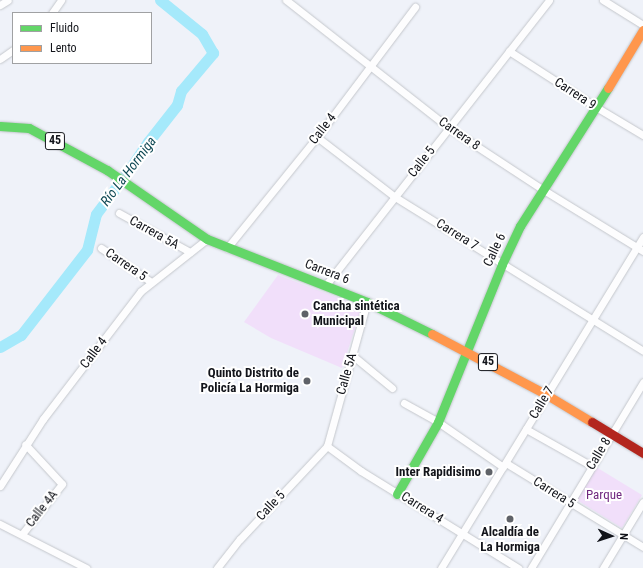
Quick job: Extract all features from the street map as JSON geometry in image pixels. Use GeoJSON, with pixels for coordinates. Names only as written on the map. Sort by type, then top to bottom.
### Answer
{"type":"FeatureCollection","features":[{"type":"Feature","properties":{"kind":"main road","name":"Calle 6"},"geometry":{"type":"LineString","coordinates":[[397,494],[438,422],[502,264],[542,189],[596,107],[643,30]]}},
{"type":"Feature","properties":{"kind":"main road","name":"Carrera 6"},"geometry":{"type":"LineString","coordinates":[[0,126],[29,128],[106,170],[207,239],[367,302],[467,351],[547,395],[643,453]]}},
{"type":"Feature","properties":{"kind":"street"},"geometry":{"type":"LineString","coordinates":[[0,5],[8,0]]}},
{"type":"Feature","properties":{"kind":"street","name":"Carrera 8"},"geometry":{"type":"LineString","coordinates":[[286,0],[449,128],[542,189],[640,249]]}},
{"type":"Feature","properties":{"kind":"street","name":"Calle 5"},"geometry":{"type":"LineString","coordinates":[[325,286],[549,0]]}},
{"type":"Feature","properties":{"kind":"street"},"geometry":{"type":"LineString","coordinates":[[603,0],[643,25]]}},
{"type":"Feature","properties":{"kind":"street"},"geometry":{"type":"LineString","coordinates":[[52,12],[58,1]]}},
{"type":"Feature","properties":{"kind":"street","name":"Calle 4"},"geometry":{"type":"LineString","coordinates":[[228,248],[317,137],[416,7]]}},
{"type":"Feature","properties":{"kind":"street"},"geometry":{"type":"LineString","coordinates":[[0,59],[12,51]]}},
{"type":"Feature","properties":{"kind":"street","name":"Carrera 9"},"geometry":{"type":"LineString","coordinates":[[509,51],[596,107],[643,135]]}},
{"type":"Feature","properties":{"kind":"street","name":"Carrera 7"},"geometry":{"type":"LineString","coordinates":[[317,137],[395,197],[643,351]]}},
{"type":"Feature","properties":{"kind":"street","name":"Carrera 5A"},"geometry":{"type":"LineString","coordinates":[[119,214],[190,252]]}},
{"type":"Feature","properties":{"kind":"street","name":"Calle 7"},"geometry":{"type":"LineString","coordinates":[[441,568],[592,320],[640,249],[643,237]]}},
{"type":"Feature","properties":{"kind":"street","name":"Calle 4"},"geometry":{"type":"LineString","coordinates":[[0,486],[25,444],[142,291],[151,282],[207,239]]}},
{"type":"Feature","properties":{"kind":"street","name":"Carrera 5"},"geometry":{"type":"LineString","coordinates":[[101,248],[151,282]]}},
{"type":"Feature","properties":{"kind":"street","name":"Calle 5A"},"geometry":{"type":"LineString","coordinates":[[326,446],[367,302]]}},
{"type":"Feature","properties":{"kind":"street"},"geometry":{"type":"LineString","coordinates":[[352,355],[392,388]]}},
{"type":"Feature","properties":{"kind":"street","name":"Calle 8"},"geometry":{"type":"LineString","coordinates":[[531,568],[643,382]]}},
{"type":"Feature","properties":{"kind":"street","name":"Carrera 5"},"geometry":{"type":"LineString","coordinates":[[404,403],[438,422],[504,465],[643,547]]}},
{"type":"Feature","properties":{"kind":"street"},"geometry":{"type":"LineString","coordinates":[[526,429],[592,466]]}},
{"type":"Feature","properties":{"kind":"street","name":"Calle 4A"},"geometry":{"type":"LineString","coordinates":[[22,534],[62,484],[25,444]]}},
{"type":"Feature","properties":{"kind":"street","name":"Calle 5"},"geometry":{"type":"LineString","coordinates":[[217,568],[240,539],[326,446]]}},
{"type":"Feature","properties":{"kind":"street","name":"Carrera 4"},"geometry":{"type":"LineString","coordinates":[[326,446],[397,494],[518,568]]}},
{"type":"Feature","properties":{"kind":"street"},"geometry":{"type":"LineString","coordinates":[[603,568],[643,502]]}},
{"type":"Feature","properties":{"kind":"street"},"geometry":{"type":"LineString","coordinates":[[0,524],[86,568]]}},
{"type":"Feature","properties":{"kind":"green space","name":"Cancha sintética Municipal"},"geometry":{"type":"Polygon","coordinates":[[[278,275],[362,307],[342,368],[271,338],[244,322],[278,275]]]}},
{"type":"Feature","properties":{"kind":"green space","name":"Parque"},"geometry":{"type":"Polygon","coordinates":[[[596,467],[642,495],[622,528],[577,500],[596,467]]]}},
{"type":"Feature","properties":{"kind":"waterway","name":"Río La Hormiga"},"geometry":{"type":"LineString","coordinates":[[0,347],[21,335],[87,250],[96,214],[148,142],[177,105],[181,91],[213,53],[202,34],[160,0]]}},
{"type":"Feature","properties":{"kind":"traffic: fast"},"geometry":{"type":"LineString","coordinates":[[397,494],[438,422],[502,264],[520,226],[608,88]]}},
{"type":"Feature","properties":{"kind":"traffic: fast"},"geometry":{"type":"LineString","coordinates":[[0,126],[29,128],[107,170],[207,239],[367,302],[432,334]]}},
{"type":"Feature","properties":{"kind":"traffic: slow"},"geometry":{"type":"LineString","coordinates":[[608,88],[643,30]]}},
{"type":"Feature","properties":{"kind":"traffic: slow"},"geometry":{"type":"LineString","coordinates":[[432,334],[547,395],[592,422]]}},
{"type":"Feature","properties":{"kind":"traffic: jam"},"geometry":{"type":"LineString","coordinates":[[592,422],[643,453]]}},
{"type":"Feature","properties":{"kind":"place","name":"Cancha sintética Municipal"},"geometry":{"type":"Point","coordinates":[305,314]}},
{"type":"Feature","properties":{"kind":"place","name":"Quinto Distrito de Policía La Hormiga"},"geometry":{"type":"Point","coordinates":[307,381]}},
{"type":"Feature","properties":{"kind":"place","name":"Inter Rapidisimo"},"geometry":{"type":"Point","coordinates":[489,472]}},
{"type":"Feature","properties":{"kind":"place","name":"Alcaldía de La Hormiga"},"geometry":{"type":"Point","coordinates":[510,519]}}]}
